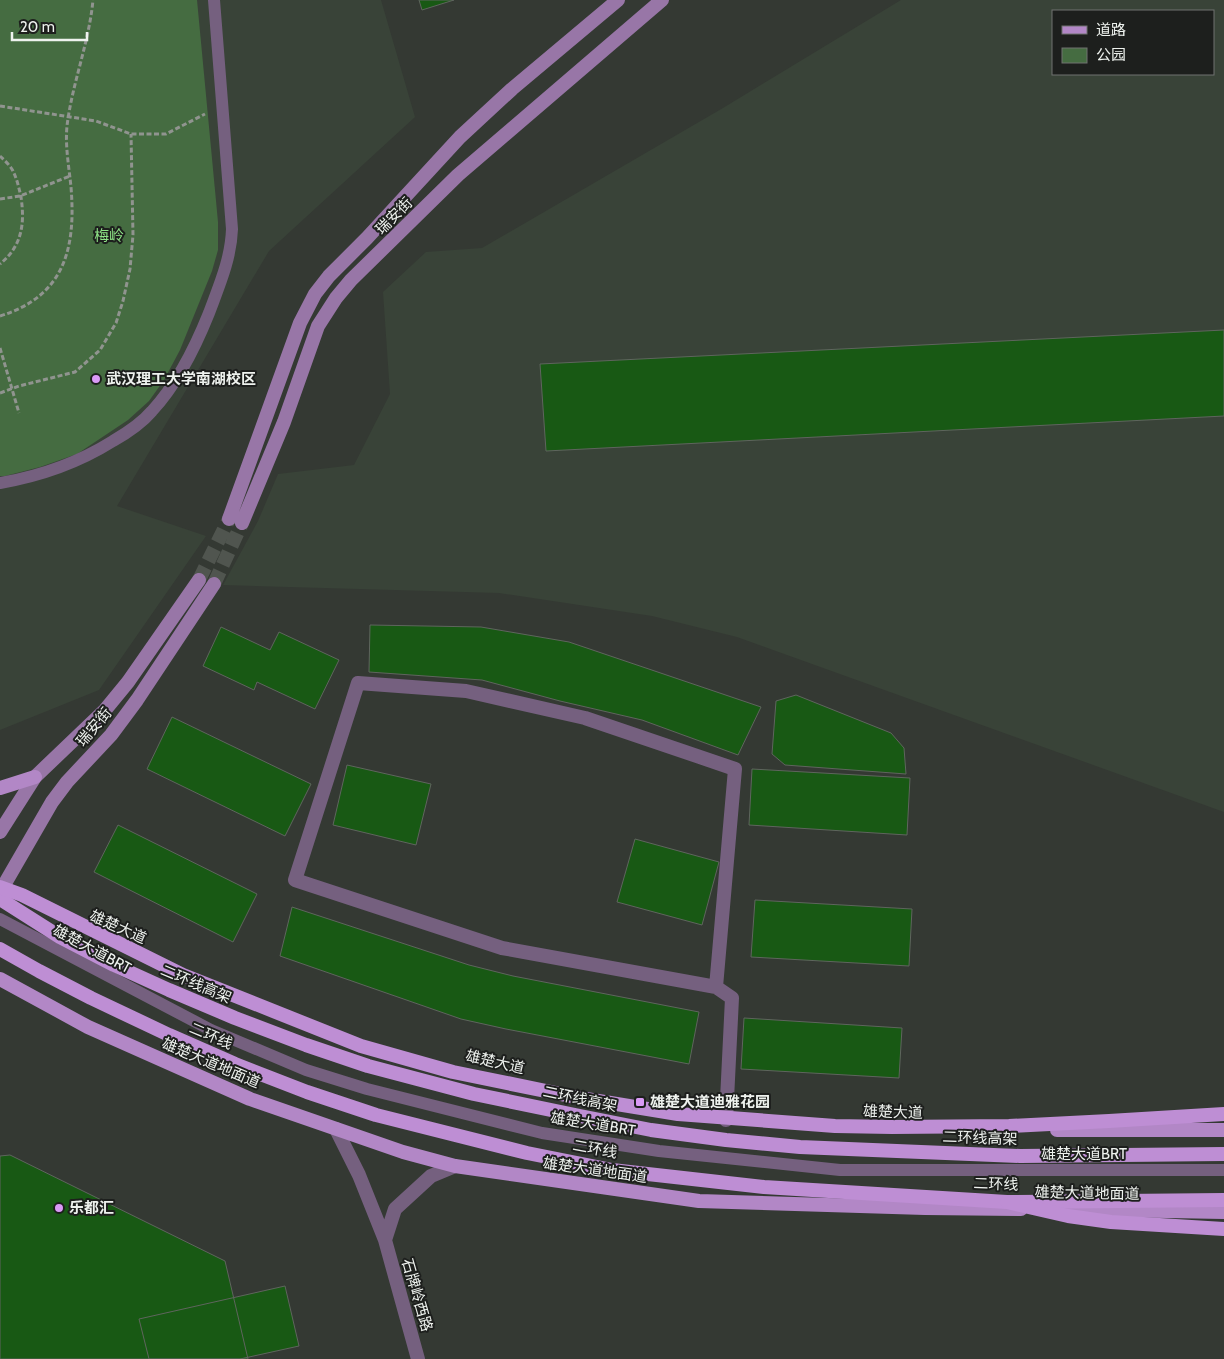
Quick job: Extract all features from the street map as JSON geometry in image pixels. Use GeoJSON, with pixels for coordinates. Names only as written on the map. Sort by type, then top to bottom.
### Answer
{"type":"FeatureCollection","features":[{"type":"Feature","properties":{"kind":"highway"},"geometry":{"type":"LineString","coordinates":[[0,886],[22,895],[183,975],[361,1046],[452,1072],[580,1098],[678,1114],[892,1127],[1009,1126],[1224,1114]]}},
{"type":"Feature","properties":{"kind":"highway","name":"二环线高架"},"geometry":{"type":"LineString","coordinates":[[0,899],[60,937],[169,990],[235,1018],[368,1066],[502,1100],[651,1130],[800,1147],[1020,1156],[1224,1154]]}},
{"type":"Feature","properties":{"kind":"highway","name":"二环线"},"geometry":{"type":"LineString","coordinates":[[0,949],[91,998],[169,1035],[235,1064],[307,1092],[376,1115],[527,1153],[603,1168],[764,1187],[1008,1202],[1224,1200]]}},
{"type":"Feature","properties":{"kind":"highway"},"geometry":{"type":"LineString","coordinates":[[1008,1202],[1068,1216],[1111,1222],[1224,1229]]}},
{"type":"Feature","properties":{"kind":"main road","name":"瑞安街"},"geometry":{"type":"LineString","coordinates":[[618,0],[512,89],[460,137],[367,238],[329,276],[315,294],[300,323],[236,521],[284,422],[318,326],[336,298],[351,280],[458,175],[662,0]]}},
{"type":"Feature","properties":{"kind":"main road","name":"瑞安街"},"geometry":{"type":"LineString","coordinates":[[0,832],[34,777],[105,710],[128,682],[199,580]]}},
{"type":"Feature","properties":{"kind":"main road","name":"瑞安街"},"geometry":{"type":"LineString","coordinates":[[0,892],[52,802],[67,782],[110,735],[137,700],[214,584]]}},
{"type":"Feature","properties":{"kind":"main road"},"geometry":{"type":"LineString","coordinates":[[0,788],[34,777]]}},
{"type":"Feature","properties":{"kind":"main road","name":"雄楚大道"},"geometry":{"type":"LineString","coordinates":[[0,892],[197,981],[298,1021],[460,1071],[635,1108],[726,1120],[934,1130],[1224,1130]]}},
{"type":"Feature","properties":{"kind":"main road","name":"雄楚大道地面道"},"geometry":{"type":"LineString","coordinates":[[0,979],[88,1027],[250,1099],[403,1152],[455,1166],[699,1201],[925,1208],[1224,1212]]}},
{"type":"Feature","properties":{"kind":"street"},"geometry":{"type":"LineString","coordinates":[[716,987],[735,769],[585,718],[466,691],[358,683],[295,880],[502,948],[716,987],[732,998],[726,1120]]}},
{"type":"Feature","properties":{"kind":"street","name":"石牌岭西路"},"geometry":{"type":"LineString","coordinates":[[336,1129],[359,1175],[385,1240],[418,1359]]}},
{"type":"Feature","properties":{"kind":"street"},"geometry":{"type":"LineString","coordinates":[[385,1240],[395,1209],[431,1176],[455,1166]]}},
{"type":"Feature","properties":{"kind":"lane"},"geometry":{"type":"LineString","coordinates":[[0,482],[28,478],[48,472],[105,447],[133,430],[165,396],[180,374],[197,341],[223,274],[232,244],[214,0]]}},
{"type":"Feature","properties":{"kind":"lane","name":"雄楚大道BRT"},"geometry":{"type":"LineString","coordinates":[[0,920],[211,1030],[306,1070],[366,1089],[542,1133],[659,1151],[840,1170],[1224,1170]]}},
{"type":"Feature","properties":{"kind":"path"},"geometry":{"type":"LineString","coordinates":[[0,316],[27,305],[42,293],[54,280],[65,262],[72,227],[67,127],[93,0]]}},
{"type":"Feature","properties":{"kind":"path"},"geometry":{"type":"LineString","coordinates":[[0,106],[96,121],[131,134],[166,134],[223,105]]}},
{"type":"Feature","properties":{"kind":"path"},"geometry":{"type":"LineString","coordinates":[[0,393],[75,372],[100,350],[116,323],[130,269],[133,235],[131,134]]}},
{"type":"Feature","properties":{"kind":"path"},"geometry":{"type":"LineString","coordinates":[[0,156],[12,169],[19,186],[23,223],[18,242],[9,257],[0,264]]}},
{"type":"Feature","properties":{"kind":"path"},"geometry":{"type":"LineString","coordinates":[[0,199],[20,196],[70,176]]}},
{"type":"Feature","properties":{"kind":"path"},"geometry":{"type":"LineString","coordinates":[[0,348],[19,413]]}},
{"type":"Feature","properties":{"kind":"shaded area","name":"武汉理工大学南湖校区"},"geometry":{"type":"Polygon","coordinates":[[[0,0],[381,0],[415,117],[269,251],[117,506],[206,536],[99,690],[0,730],[0,0]]]}},
{"type":"Feature","properties":{"kind":"shaded area"},"geometry":{"type":"Polygon","coordinates":[[[901,0],[1224,0],[1224,812],[737,637],[652,616],[499,593],[223,585],[258,521],[278,474],[354,465],[390,394],[383,292],[426,252],[482,248],[723,108],[901,0]]]}},
{"type":"Feature","properties":{"kind":"green space","name":"梅岭"},"geometry":{"type":"Polygon","coordinates":[[[0,0],[197,0],[218,222],[218,250],[212,271],[180,350],[164,380],[149,401],[128,420],[77,454],[40,467],[5,476],[0,476],[0,0]]]}},
{"type":"Feature","properties":{"kind":"building"},"geometry":{"type":"Polygon","coordinates":[[[419,0],[454,0],[422,10],[419,0]]]}},
{"type":"Feature","properties":{"kind":"building"},"geometry":{"type":"Polygon","coordinates":[[[1224,330],[1224,416],[546,451],[540,364],[1224,330]]]}},
{"type":"Feature","properties":{"kind":"building"},"geometry":{"type":"Polygon","coordinates":[[[370,625],[481,627],[569,642],[761,707],[738,755],[642,720],[482,680],[369,672],[370,625]]]}},
{"type":"Feature","properties":{"kind":"building"},"geometry":{"type":"Polygon","coordinates":[[[221,627],[270,650],[279,632],[339,660],[315,709],[257,682],[254,690],[203,666],[221,627]]]}},
{"type":"Feature","properties":{"kind":"building"},"geometry":{"type":"Polygon","coordinates":[[[796,695],[891,733],[904,748],[906,774],[785,765],[772,754],[776,701],[796,695]]]}},
{"type":"Feature","properties":{"kind":"building"},"geometry":{"type":"Polygon","coordinates":[[[172,717],[311,784],[285,836],[147,769],[172,717]]]}},
{"type":"Feature","properties":{"kind":"building"},"geometry":{"type":"Polygon","coordinates":[[[347,765],[431,784],[416,845],[333,825],[347,765]]]}},
{"type":"Feature","properties":{"kind":"building"},"geometry":{"type":"Polygon","coordinates":[[[752,769],[910,778],[907,835],[749,825],[752,769]]]}},
{"type":"Feature","properties":{"kind":"building"},"geometry":{"type":"Polygon","coordinates":[[[118,825],[257,894],[233,942],[94,872],[118,825]]]}},
{"type":"Feature","properties":{"kind":"building"},"geometry":{"type":"Polygon","coordinates":[[[635,839],[719,862],[702,925],[617,902],[635,839]]]}},
{"type":"Feature","properties":{"kind":"building"},"geometry":{"type":"Polygon","coordinates":[[[755,900],[912,909],[909,966],[751,957],[755,900]]]}},
{"type":"Feature","properties":{"kind":"building"},"geometry":{"type":"Polygon","coordinates":[[[292,907],[469,965],[513,976],[699,1012],[689,1064],[461,1019],[280,956],[292,907]]]}},
{"type":"Feature","properties":{"kind":"building"},"geometry":{"type":"Polygon","coordinates":[[[744,1018],[902,1028],[899,1078],[741,1069],[744,1018]]]}},
{"type":"Feature","properties":{"kind":"building","name":"乐都汇"},"geometry":{"type":"Polygon","coordinates":[[[10,1155],[225,1261],[248,1359],[0,1359],[0,1156],[10,1155]]]}},
{"type":"Feature","properties":{"kind":"building"},"geometry":{"type":"Polygon","coordinates":[[[285,1286],[299,1346],[240,1359],[149,1359],[139,1319],[285,1286]]]}},
{"type":"Feature","properties":{"kind":"tunnel"},"geometry":{"type":"LineString","coordinates":[[199,580],[229,519]]}},
{"type":"Feature","properties":{"kind":"tunnel"},"geometry":{"type":"LineString","coordinates":[[214,584],[242,523]]}},
{"type":"Feature","properties":{"kind":"place","name":"武汉理工大学南湖校区"},"geometry":{"type":"Point","coordinates":[96,379]}},
{"type":"Feature","properties":{"kind":"place","name":"雄楚大道迪雅花园"},"geometry":{"type":"Point","coordinates":[640,1102]}},
{"type":"Feature","properties":{"kind":"place","name":"乐都汇"},"geometry":{"type":"Point","coordinates":[59,1208]}}]}
